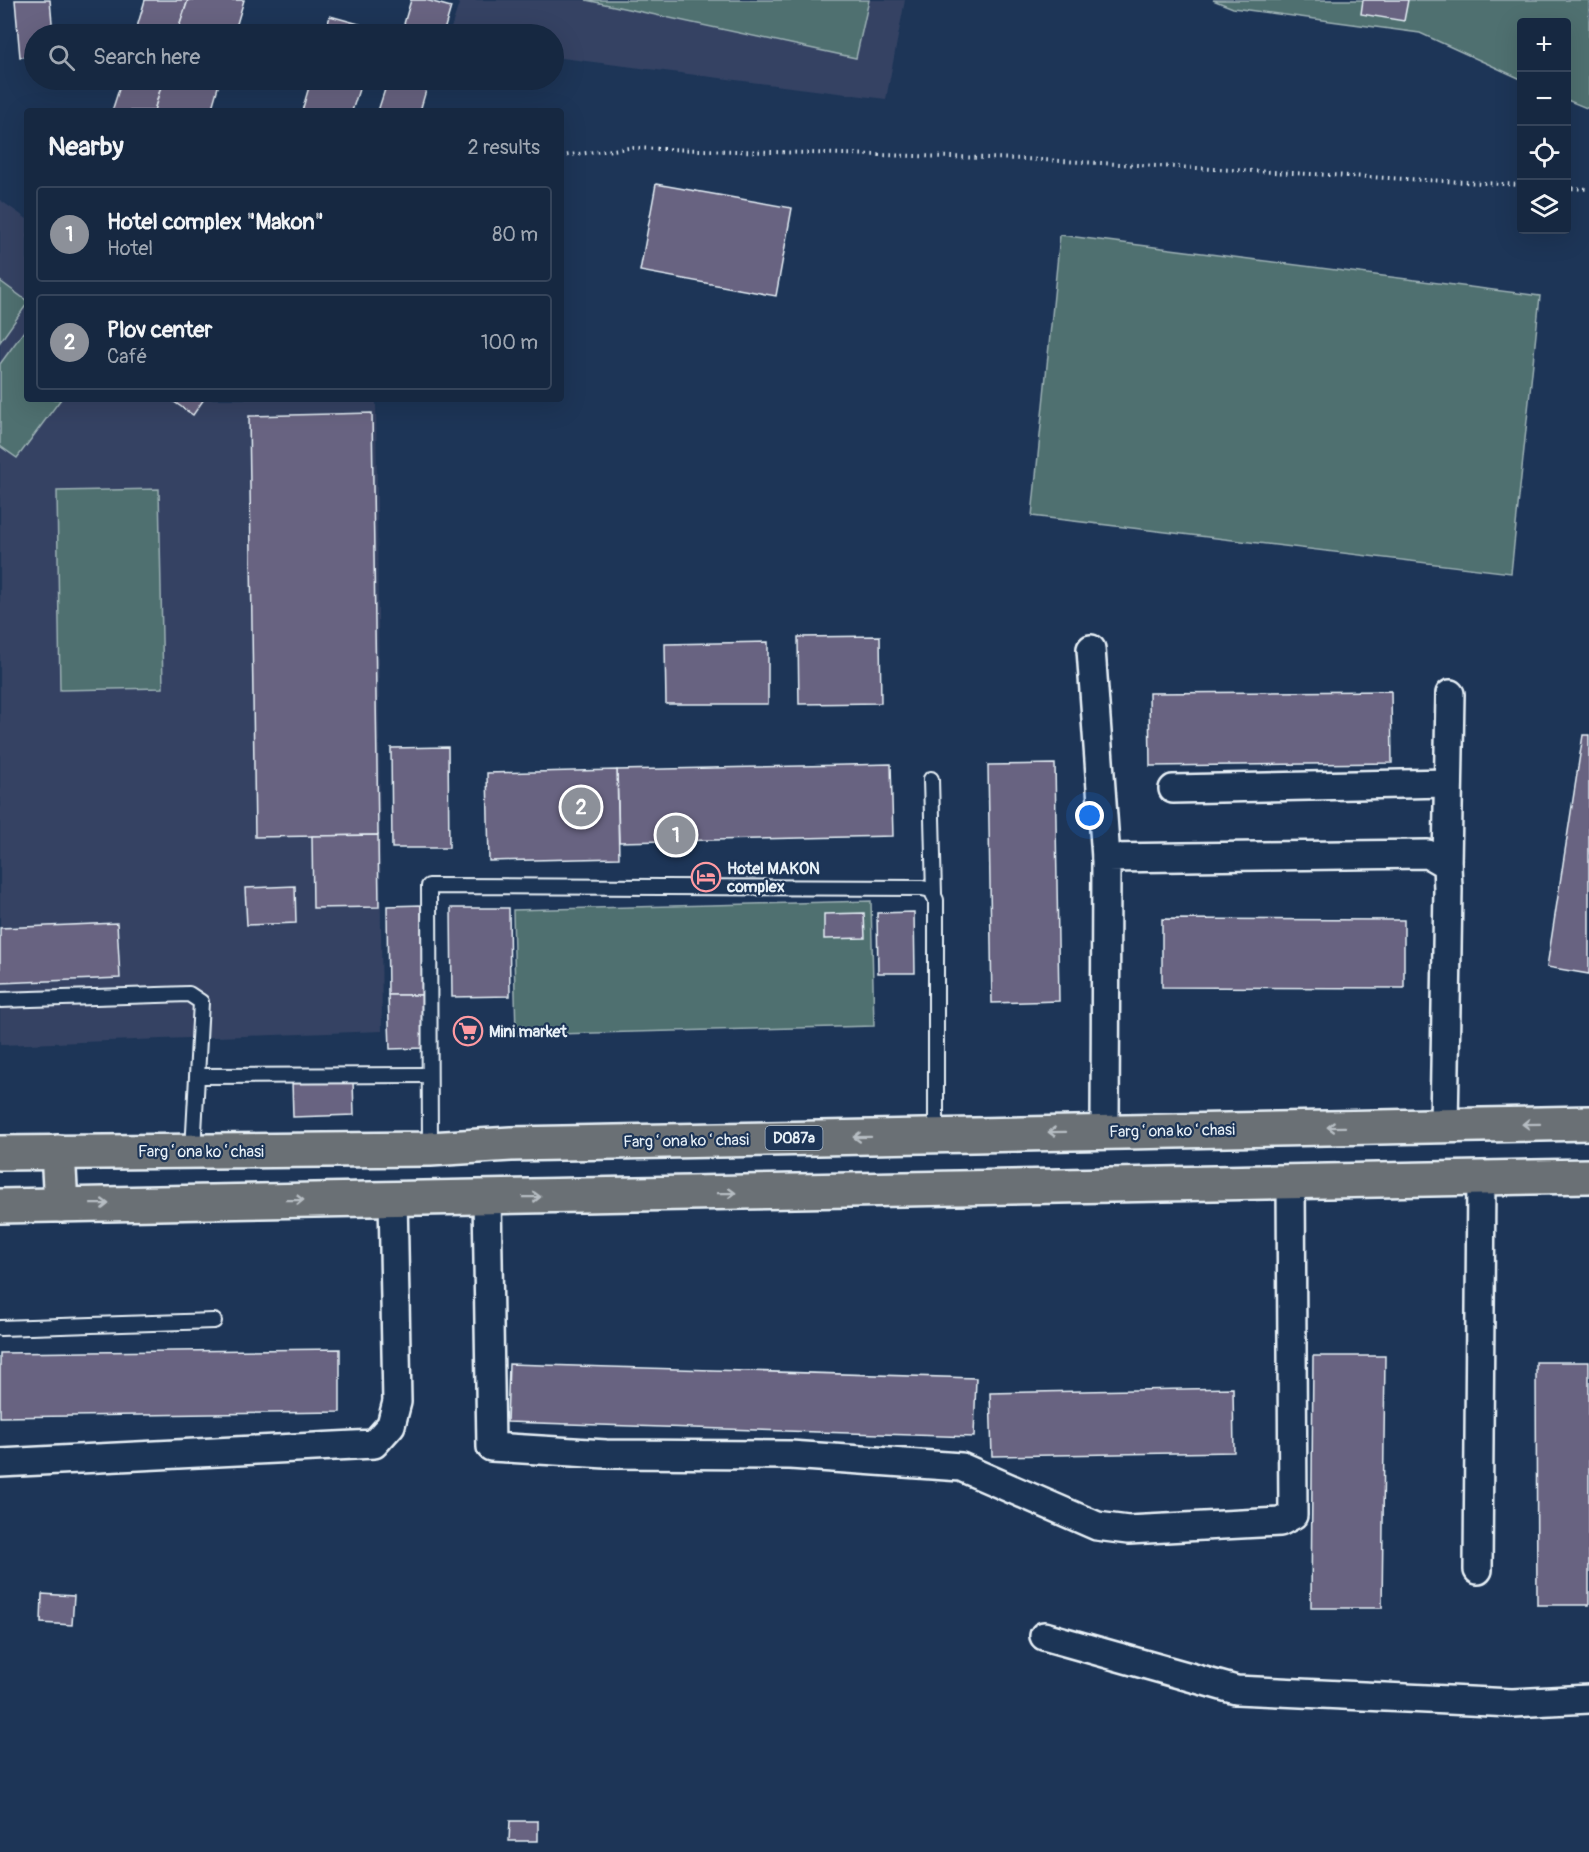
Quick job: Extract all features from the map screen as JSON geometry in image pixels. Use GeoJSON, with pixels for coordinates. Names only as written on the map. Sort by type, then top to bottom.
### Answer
{"type":"FeatureCollection","features":[{"type":"Feature","properties":{"kind":"main road","name":"Fargʻona koʻchasi"},"geometry":{"type":"LineString","coordinates":[[0,1153],[430,1149],[511,1143],[1589,1123]]}},
{"type":"Feature","properties":{"kind":"main road"},"geometry":{"type":"LineString","coordinates":[[58,1152],[61,1205]]}},
{"type":"Feature","properties":{"kind":"main road"},"geometry":{"type":"LineString","coordinates":[[0,1206],[1589,1176]]}},
{"type":"Feature","properties":{"kind":"street"},"geometry":{"type":"LineString","coordinates":[[1091,649],[1106,858],[1105,1131]]}},
{"type":"Feature","properties":{"kind":"street"},"geometry":{"type":"LineString","coordinates":[[1444,1126],[1450,693]]}},
{"type":"Feature","properties":{"kind":"street"},"geometry":{"type":"LineString","coordinates":[[1173,789],[1448,783]]}},
{"type":"Feature","properties":{"kind":"street"},"geometry":{"type":"LineString","coordinates":[[1106,858],[1428,854],[1447,865]]}},
{"type":"Feature","properties":{"kind":"street"},"geometry":{"type":"LineString","coordinates":[[1478,1570],[1480,1178]]}},
{"type":"Feature","properties":{"kind":"street"},"geometry":{"type":"LineString","coordinates":[[487,1197],[491,1447],[606,1454],[790,1455],[961,1467],[1097,1526],[1128,1530],[1280,1522],[1293,1515],[1291,1182]]}},
{"type":"Feature","properties":{"kind":"street"},"geometry":{"type":"LineString","coordinates":[[0,1463],[374,1444],[391,1425],[398,1402],[393,1198]]}},
{"type":"Feature","properties":{"kind":"street"},"geometry":{"type":"LineString","coordinates":[[1044,1636],[1236,1690],[1512,1703],[1589,1699]]}},
{"type":"Feature","properties":{"kind":"lane"},"geometry":{"type":"LineString","coordinates":[[931,779],[936,900],[936,1135]]}},
{"type":"Feature","properties":{"kind":"lane"},"geometry":{"type":"LineString","coordinates":[[430,1149],[429,886],[922,888],[931,890],[934,894]]}},
{"type":"Feature","properties":{"kind":"lane"},"geometry":{"type":"LineString","coordinates":[[0,1000],[189,994],[201,1002],[194,1151]]}},
{"type":"Feature","properties":{"kind":"lane"},"geometry":{"type":"LineString","coordinates":[[198,1076],[429,1075]]}},
{"type":"Feature","properties":{"kind":"lane"},"geometry":{"type":"LineString","coordinates":[[0,1328],[214,1321]]}},
{"type":"Feature","properties":{"kind":"path"},"geometry":{"type":"LineString","coordinates":[[564,156],[629,148],[1011,159],[1517,185]]}},
{"type":"Feature","properties":{"kind":"path"},"geometry":{"type":"LineString","coordinates":[[1571,188],[1589,189]]}},
{"type":"Feature","properties":{"kind":"shaded area"},"geometry":{"type":"Polygon","coordinates":[[[454,0],[905,0],[886,99],[564,58],[564,24],[452,24],[459,4],[454,0]]]}},
{"type":"Feature","properties":{"kind":"shaded area"},"geometry":{"type":"Polygon","coordinates":[[[0,200],[24,217],[24,402],[376,402],[382,1031],[0,1045],[0,200]]]}},
{"type":"Feature","properties":{"kind":"green space"},"geometry":{"type":"Polygon","coordinates":[[[586,0],[869,0],[856,58],[586,0]]]}},
{"type":"Feature","properties":{"kind":"green space"},"geometry":{"type":"Polygon","coordinates":[[[1213,0],[1589,0],[1589,109],[1571,102],[1571,18],[1517,18],[1517,77],[1420,33],[1233,8],[1213,0]]]}},
{"type":"Feature","properties":{"kind":"green space"},"geometry":{"type":"Polygon","coordinates":[[[1060,235],[1540,296],[1511,573],[1032,516],[1060,235]]]}},
{"type":"Feature","properties":{"kind":"green space"},"geometry":{"type":"Polygon","coordinates":[[[0,281],[24,299],[24,308],[0,342],[0,281]]]}},
{"type":"Feature","properties":{"kind":"green space"},"geometry":{"type":"Polygon","coordinates":[[[24,331],[24,402],[59,402],[17,458],[0,446],[0,364],[24,331]]]}},
{"type":"Feature","properties":{"kind":"green space"},"geometry":{"type":"Polygon","coordinates":[[[159,489],[163,688],[60,690],[57,491],[159,489]]]}},
{"type":"Feature","properties":{"kind":"green space"},"geometry":{"type":"Polygon","coordinates":[[[871,901],[874,1026],[516,1035],[513,910],[871,901]]]}},
{"type":"Feature","properties":{"kind":"building"},"geometry":{"type":"Polygon","coordinates":[[[15,0],[50,0],[52,24],[24,24],[24,57],[20,57],[15,0]]]}},
{"type":"Feature","properties":{"kind":"building"},"geometry":{"type":"Polygon","coordinates":[[[145,0],[188,0],[180,24],[138,24],[145,0]]]}},
{"type":"Feature","properties":{"kind":"building"},"geometry":{"type":"Polygon","coordinates":[[[188,0],[244,0],[237,24],[180,24],[188,0]]]}},
{"type":"Feature","properties":{"kind":"building"},"geometry":{"type":"Polygon","coordinates":[[[411,0],[426,0],[451,7],[446,24],[404,24],[411,0]]]}},
{"type":"Feature","properties":{"kind":"building"},"geometry":{"type":"Polygon","coordinates":[[[1363,0],[1408,0],[1404,21],[1361,14],[1363,0]]]}},
{"type":"Feature","properties":{"kind":"building"},"geometry":{"type":"Polygon","coordinates":[[[330,16],[359,24],[328,24],[330,16]]]}},
{"type":"Feature","properties":{"kind":"building"},"geometry":{"type":"Polygon","coordinates":[[[119,90],[160,90],[155,108],[113,108],[119,90]]]}},
{"type":"Feature","properties":{"kind":"building"},"geometry":{"type":"Polygon","coordinates":[[[160,90],[217,90],[212,108],[155,108],[160,90]]]}},
{"type":"Feature","properties":{"kind":"building"},"geometry":{"type":"Polygon","coordinates":[[[308,90],[359,90],[353,108],[303,108],[308,90]]]}},
{"type":"Feature","properties":{"kind":"building"},"geometry":{"type":"Polygon","coordinates":[[[385,90],[426,90],[421,108],[379,108],[385,90]]]}},
{"type":"Feature","properties":{"kind":"building"},"geometry":{"type":"Polygon","coordinates":[[[656,184],[792,208],[776,296],[640,271],[656,184]]]}},
{"type":"Feature","properties":{"kind":"building"},"geometry":{"type":"Polygon","coordinates":[[[174,402],[202,402],[193,415],[174,402]]]}},
{"type":"Feature","properties":{"kind":"building"},"geometry":{"type":"Polygon","coordinates":[[[372,413],[378,835],[255,837],[249,416],[372,413]]]}},
{"type":"Feature","properties":{"kind":"building"},"geometry":{"type":"Polygon","coordinates":[[[880,636],[881,703],[799,704],[798,637],[880,636]]]}},
{"type":"Feature","properties":{"kind":"building"},"geometry":{"type":"Polygon","coordinates":[[[768,642],[768,704],[666,704],[665,644],[768,642]]]}},
{"type":"Feature","properties":{"kind":"building"},"geometry":{"type":"Polygon","coordinates":[[[1391,691],[1392,763],[1150,766],[1149,693],[1391,691]]]}},
{"type":"Feature","properties":{"kind":"building"},"geometry":{"type":"Polygon","coordinates":[[[1583,735],[1589,735],[1589,974],[1547,967],[1583,735]]]}},
{"type":"Feature","properties":{"kind":"building"},"geometry":{"type":"Polygon","coordinates":[[[448,747],[449,848],[392,848],[391,748],[448,747]]]}},
{"type":"Feature","properties":{"kind":"building"},"geometry":{"type":"Polygon","coordinates":[[[891,764],[893,836],[619,842],[617,770],[891,764]]]}},
{"type":"Feature","properties":{"kind":"building"},"geometry":{"type":"Polygon","coordinates":[[[1055,764],[1059,1001],[992,1003],[988,765],[1055,764]]]}},
{"type":"Feature","properties":{"kind":"building"},"geometry":{"type":"Polygon","coordinates":[[[617,770],[619,858],[489,861],[487,773],[617,770]]]}},
{"type":"Feature","properties":{"kind":"building"},"geometry":{"type":"Polygon","coordinates":[[[378,835],[379,907],[313,908],[312,836],[378,835]]]}},
{"type":"Feature","properties":{"kind":"building"},"geometry":{"type":"Polygon","coordinates":[[[295,886],[296,923],[247,925],[245,888],[295,886]]]}},
{"type":"Feature","properties":{"kind":"building"},"geometry":{"type":"Polygon","coordinates":[[[422,905],[424,995],[388,995],[387,906],[422,905]]]}},
{"type":"Feature","properties":{"kind":"building"},"geometry":{"type":"Polygon","coordinates":[[[451,908],[509,908],[510,996],[452,997],[451,908]]]}},
{"type":"Feature","properties":{"kind":"building"},"geometry":{"type":"Polygon","coordinates":[[[914,912],[915,973],[878,973],[877,913],[914,912]]]}},
{"type":"Feature","properties":{"kind":"building"},"geometry":{"type":"Polygon","coordinates":[[[864,913],[865,938],[824,939],[824,914],[864,913]]]}},
{"type":"Feature","properties":{"kind":"building"},"geometry":{"type":"Polygon","coordinates":[[[1162,919],[1404,920],[1404,988],[1162,987],[1162,919]]]}},
{"type":"Feature","properties":{"kind":"building"},"geometry":{"type":"Polygon","coordinates":[[[117,923],[120,978],[0,983],[0,928],[117,923]]]}},
{"type":"Feature","properties":{"kind":"building"},"geometry":{"type":"Polygon","coordinates":[[[388,995],[424,995],[424,1048],[390,1049],[388,995]]]}},
{"type":"Feature","properties":{"kind":"building"},"geometry":{"type":"Polygon","coordinates":[[[292,1081],[353,1081],[354,1115],[293,1117],[292,1081]]]}},
{"type":"Feature","properties":{"kind":"building"},"geometry":{"type":"Polygon","coordinates":[[[340,1349],[340,1412],[0,1417],[0,1353],[340,1349]]]}},
{"type":"Feature","properties":{"kind":"building"},"geometry":{"type":"Polygon","coordinates":[[[1313,1356],[1385,1356],[1382,1608],[1311,1608],[1313,1356]]]}},
{"type":"Feature","properties":{"kind":"building"},"geometry":{"type":"Polygon","coordinates":[[[1536,1362],[1589,1362],[1589,1605],[1537,1605],[1536,1362]]]}},
{"type":"Feature","properties":{"kind":"building"},"geometry":{"type":"Polygon","coordinates":[[[509,1364],[976,1378],[974,1437],[507,1422],[509,1364]]]}},
{"type":"Feature","properties":{"kind":"building"},"geometry":{"type":"Polygon","coordinates":[[[1233,1388],[1234,1452],[992,1456],[990,1393],[1233,1388]]]}},
{"type":"Feature","properties":{"kind":"building"},"geometry":{"type":"Polygon","coordinates":[[[42,1594],[74,1596],[72,1625],[41,1623],[42,1594]]]}},
{"type":"Feature","properties":{"kind":"building"},"geometry":{"type":"Polygon","coordinates":[[[510,1821],[538,1821],[538,1841],[509,1841],[510,1821]]]}},
{"type":"Feature","properties":{"kind":"place","name":"Plov center"},"geometry":{"type":"Point","coordinates":[581,807]}},
{"type":"Feature","properties":{"kind":"place","name":"Hotel complex \"Makon\""},"geometry":{"type":"Point","coordinates":[676,835]}},
{"type":"Feature","properties":{"kind":"place","name":"Hotel MAKON complex"},"geometry":{"type":"Point","coordinates":[706,877]}},
{"type":"Feature","properties":{"kind":"place","name":"Mini market"},"geometry":{"type":"Point","coordinates":[468,1031]}}]}
